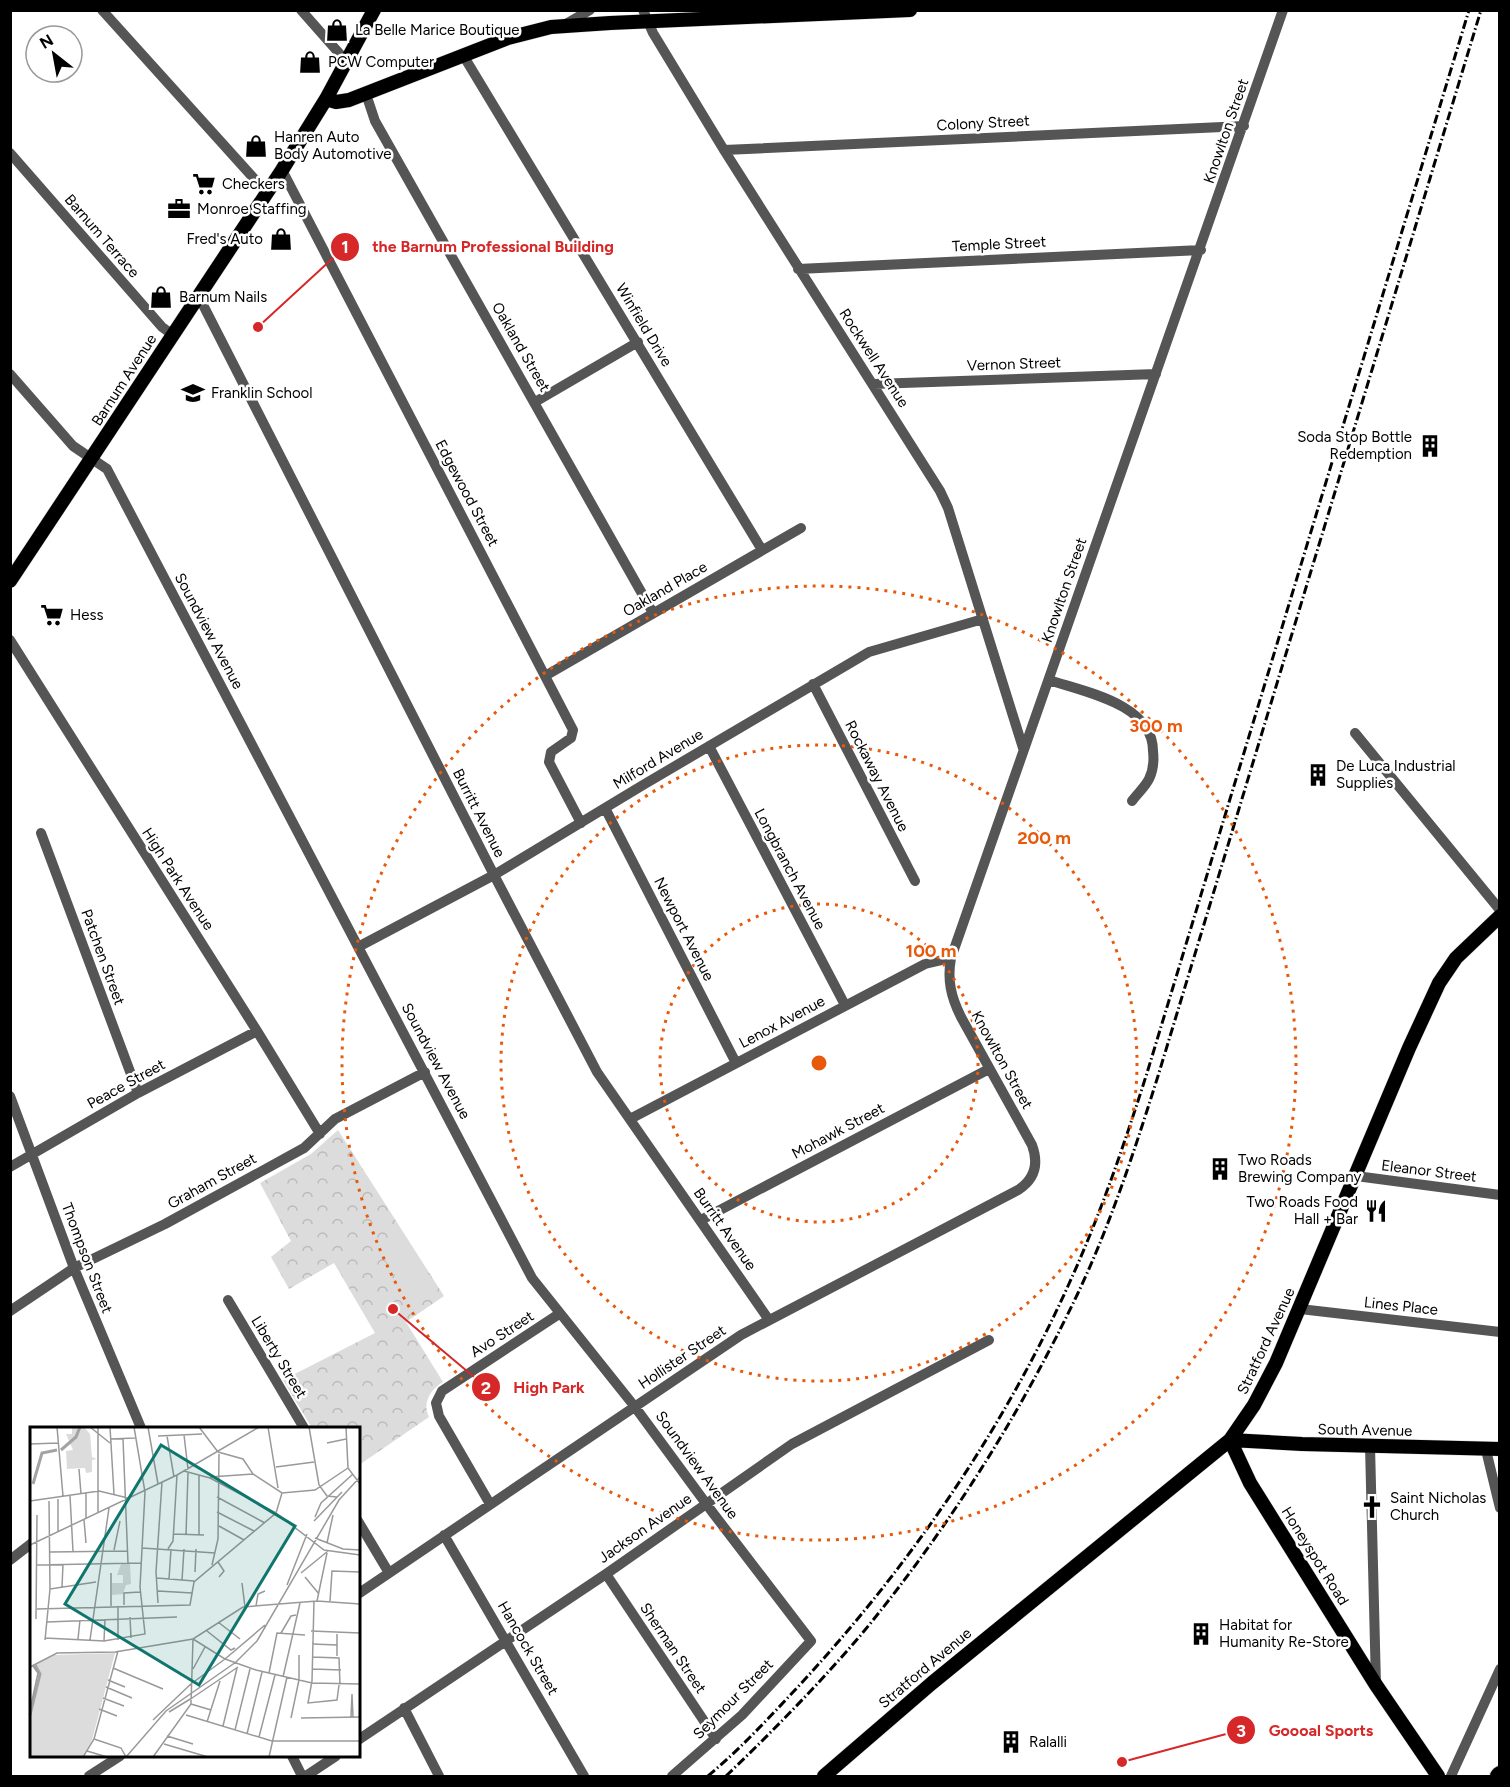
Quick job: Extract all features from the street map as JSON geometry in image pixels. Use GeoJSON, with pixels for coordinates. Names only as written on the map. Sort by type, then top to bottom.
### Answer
{"type":"FeatureCollection","features":[{"type":"Feature","properties":{"kind":"main road","name":"Barnum Avenue"},"geometry":{"type":"LineString","coordinates":[[10,581],[282,170],[326,99],[374,10]]}},
{"type":"Feature","properties":{"kind":"main road"},"geometry":{"type":"LineString","coordinates":[[326,99],[340,102],[366,94],[528,32],[560,26],[646,16],[910,10]]}},
{"type":"Feature","properties":{"kind":"main road","name":"Stratford Avenue"},"geometry":{"type":"LineString","coordinates":[[824,1776],[932,1683],[1230,1440],[1261,1392],[1299,1309],[1409,1048],[1439,983],[1463,950],[1500,916]]}},
{"type":"Feature","properties":{"kind":"main road","name":"South Avenue"},"geometry":{"type":"LineString","coordinates":[[1230,1440],[1493,1449]]}},
{"type":"Feature","properties":{"kind":"main road","name":"Honeyspot Road"},"geometry":{"type":"LineString","coordinates":[[1230,1440],[1247,1478],[1376,1685],[1437,1776]]}},
{"type":"Feature","properties":{"kind":"street"},"geometry":{"type":"LineString","coordinates":[[102,10],[267,193]]}},
{"type":"Feature","properties":{"kind":"street"},"geometry":{"type":"LineString","coordinates":[[301,10],[346,61]]}},
{"type":"Feature","properties":{"kind":"street"},"geometry":{"type":"LineString","coordinates":[[560,26],[590,10]]}},
{"type":"Feature","properties":{"kind":"street","name":"Knowlton Street"},"geometry":{"type":"LineString","coordinates":[[1035,1170],[1036,1159],[1032,1145],[952,997],[949,977],[951,958],[1284,10]]}},
{"type":"Feature","properties":{"kind":"street","name":"Rockwell Avenue"},"geometry":{"type":"LineString","coordinates":[[646,16],[724,150],[940,491],[948,508],[1023,748]]}},
{"type":"Feature","properties":{"kind":"street","name":"Winfield Drive"},"geometry":{"type":"LineString","coordinates":[[463,55],[762,550]]}},
{"type":"Feature","properties":{"kind":"street","name":"Oakland Street"},"geometry":{"type":"LineString","coordinates":[[366,94],[375,121],[653,613]]}},
{"type":"Feature","properties":{"kind":"street","name":"Colony Street"},"geometry":{"type":"LineString","coordinates":[[724,150],[1244,126]]}},
{"type":"Feature","properties":{"kind":"street","name":"Barnum Terrace"},"geometry":{"type":"LineString","coordinates":[[10,153],[162,327],[173,335]]}},
{"type":"Feature","properties":{"kind":"street","name":"Edgewood Street"},"geometry":{"type":"LineString","coordinates":[[282,170],[573,733],[568,741],[551,752],[549,762],[581,824]]}},
{"type":"Feature","properties":{"kind":"street","name":"Temple Street"},"geometry":{"type":"LineString","coordinates":[[798,269],[1201,250]]}},
{"type":"Feature","properties":{"kind":"street","name":"Burritt Avenue"},"geometry":{"type":"LineString","coordinates":[[199,297],[597,1072],[769,1320]]}},
{"type":"Feature","properties":{"kind":"street"},"geometry":{"type":"LineString","coordinates":[[535,402],[638,342]]}},
{"type":"Feature","properties":{"kind":"street","name":"Soundview Avenue"},"geometry":{"type":"LineString","coordinates":[[10,374],[73,446],[107,469],[532,1278],[635,1407],[706,1504],[812,1641]]}},
{"type":"Feature","properties":{"kind":"street","name":"Vernon Street"},"geometry":{"type":"LineString","coordinates":[[874,384],[1156,374]]}},
{"type":"Feature","properties":{"kind":"street","name":"Oakland Place"},"geometry":{"type":"LineString","coordinates":[[545,676],[801,528]]}},
{"type":"Feature","properties":{"kind":"street","name":"Milford Avenue"},"geometry":{"type":"LineString","coordinates":[[358,947],[494,875],[869,652],[982,619]]}},
{"type":"Feature","properties":{"kind":"street","name":"High Park Avenue"},"geometry":{"type":"LineString","coordinates":[[10,640],[257,1030],[320,1134]]}},
{"type":"Feature","properties":{"kind":"street"},"geometry":{"type":"LineString","coordinates":[[1049,680],[1114,702],[1129,710],[1144,724],[1153,744],[1153,761],[1149,780],[1132,801]]}},
{"type":"Feature","properties":{"kind":"street","name":"Rockaway Avenue"},"geometry":{"type":"LineString","coordinates":[[813,684],[915,881]]}},
{"type":"Feature","properties":{"kind":"street"},"geometry":{"type":"LineString","coordinates":[[1355,733],[1500,910]]}},
{"type":"Feature","properties":{"kind":"street","name":"Longbranch Avenue"},"geometry":{"type":"LineString","coordinates":[[709,746],[845,1005]]}},
{"type":"Feature","properties":{"kind":"street","name":"Newport Avenue"},"geometry":{"type":"LineString","coordinates":[[605,808],[736,1063]]}},
{"type":"Feature","properties":{"kind":"street","name":"Patchen Street"},"geometry":{"type":"LineString","coordinates":[[41,832],[138,1093]]}},
{"type":"Feature","properties":{"kind":"street","name":"Lenox Avenue"},"geometry":{"type":"LineString","coordinates":[[630,1119],[925,964],[951,958]]}},
{"type":"Feature","properties":{"kind":"street","name":"Peace Street"},"geometry":{"type":"LineString","coordinates":[[10,1167],[138,1093],[257,1030]]}},
{"type":"Feature","properties":{"kind":"street","name":"Mohawk Street"},"geometry":{"type":"LineString","coordinates":[[701,1220],[989,1069]]}},
{"type":"Feature","properties":{"kind":"street","name":"Graham Street"},"geometry":{"type":"LineString","coordinates":[[10,1311],[74,1268],[175,1218],[304,1148],[335,1119],[425,1072]]}},
{"type":"Feature","properties":{"kind":"street","name":"Thompson Street"},"geometry":{"type":"LineString","coordinates":[[10,1096],[74,1268],[141,1427]]}},
{"type":"Feature","properties":{"kind":"street","name":"Hollister Street"},"geometry":{"type":"LineString","coordinates":[[360,1593],[741,1335],[1018,1190],[1029,1180],[1035,1170]]}},
{"type":"Feature","properties":{"kind":"street","name":"Eleanor Street"},"geometry":{"type":"LineString","coordinates":[[1356,1176],[1500,1195]]}},
{"type":"Feature","properties":{"kind":"street","name":"Liberty Street"},"geometry":{"type":"LineString","coordinates":[[228,1300],[303,1427]]}},
{"type":"Feature","properties":{"kind":"street","name":"Lines Place"},"geometry":{"type":"LineString","coordinates":[[1299,1309],[1500,1332]]}},
{"type":"Feature","properties":{"kind":"street","name":"Avo Street"},"geometry":{"type":"LineString","coordinates":[[490,1504],[439,1416],[436,1403],[442,1391],[560,1314]]}},
{"type":"Feature","properties":{"kind":"street","name":"Jackson Avenue"},"geometry":{"type":"LineString","coordinates":[[360,1739],[606,1574],[792,1444],[990,1340]]}},
{"type":"Feature","properties":{"kind":"street"},"geometry":{"type":"LineString","coordinates":[[1370,1446],[1376,1685]]}},
{"type":"Feature","properties":{"kind":"street"},"geometry":{"type":"LineString","coordinates":[[1493,1449],[1500,1508]]}},
{"type":"Feature","properties":{"kind":"street"},"geometry":{"type":"LineString","coordinates":[[360,1524],[389,1573]]}},
{"type":"Feature","properties":{"kind":"street","name":"Hancock Street"},"geometry":{"type":"LineString","coordinates":[[444,1536],[584,1776]]}},
{"type":"Feature","properties":{"kind":"street"},"geometry":{"type":"LineString","coordinates":[[10,1560],[30,1544]]}},
{"type":"Feature","properties":{"kind":"street","name":"Sherman Street"},"geometry":{"type":"LineString","coordinates":[[606,1574],[716,1739]]}},
{"type":"Feature","properties":{"kind":"street","name":"Seymour Street"},"geometry":{"type":"LineString","coordinates":[[672,1776],[742,1715],[812,1641]]}},
{"type":"Feature","properties":{"kind":"street"},"geometry":{"type":"LineString","coordinates":[[1450,1776],[1500,1669]]}},
{"type":"Feature","properties":{"kind":"street"},"geometry":{"type":"LineString","coordinates":[[404,1708],[439,1776]]}},
{"type":"Feature","properties":{"kind":"street"},"geometry":{"type":"LineString","coordinates":[[89,1776],[117,1757]]}},
{"type":"Feature","properties":{"kind":"street"},"geometry":{"type":"LineString","coordinates":[[293,1757],[304,1776],[333,1757]]}},
{"type":"Feature","properties":{"kind":"green space"},"geometry":{"type":"Polygon","coordinates":[[[338,1130],[444,1296],[406,1322],[443,1382],[428,1397],[426,1407],[429,1417],[360,1464],[360,1427],[311,1427],[283,1380],[375,1333],[334,1263],[289,1289],[271,1257],[291,1241],[260,1183],[311,1154],[338,1130]]]}},
{"type":"Feature","properties":{"kind":"green space"},"geometry":{"type":"Polygon","coordinates":[[[403,1235],[436,1286],[413,1302],[379,1251],[403,1235]]]}},
{"type":"Feature","properties":{"kind":"railway"},"geometry":{"type":"LineString","coordinates":[[708,1776],[763,1724],[836,1645],[912,1549],[948,1499],[1013,1395],[1042,1341],[1080,1260],[1111,1180],[1147,1073],[1469,10]]}},
{"type":"Feature","properties":{"kind":"railway"},"geometry":{"type":"LineString","coordinates":[[726,1776],[844,1654],[923,1555],[980,1471],[1032,1383],[1090,1267],[1122,1186],[1158,1076],[1481,10]]}},
{"type":"Feature","properties":{"kind":"place","name":"La Belle Marice Boutique"},"geometry":{"type":"Point","coordinates":[337,30]}},
{"type":"Feature","properties":{"kind":"place","name":"PCW Computer"},"geometry":{"type":"Point","coordinates":[310,62]}},
{"type":"Feature","properties":{"kind":"place","name":"Hanren Auto Body Automotive"},"geometry":{"type":"Point","coordinates":[256,146]}},
{"type":"Feature","properties":{"kind":"place","name":"Checkers"},"geometry":{"type":"Point","coordinates":[204,184]}},
{"type":"Feature","properties":{"kind":"place","name":"Monroe Staffing"},"geometry":{"type":"Point","coordinates":[179,209]}},
{"type":"Feature","properties":{"kind":"place","name":"Fred's Auto"},"geometry":{"type":"Point","coordinates":[281,239]}},
{"type":"Feature","properties":{"kind":"place","name":"Barnum Nails"},"geometry":{"type":"Point","coordinates":[161,297]}},
{"type":"Feature","properties":{"kind":"place","name":"the Barnum Professional Building"},"geometry":{"type":"Point","coordinates":[258,327]}},
{"type":"Feature","properties":{"kind":"place","name":"Franklin School"},"geometry":{"type":"Point","coordinates":[193,393]}},
{"type":"Feature","properties":{"kind":"place","name":"Soda Stop Bottle Redemption"},"geometry":{"type":"Point","coordinates":[1430,446]}},
{"type":"Feature","properties":{"kind":"place","name":"Hess"},"geometry":{"type":"Point","coordinates":[52,615]}},
{"type":"Feature","properties":{"kind":"place","name":"De Luca Industrial Supplies"},"geometry":{"type":"Point","coordinates":[1318,775]}},
{"type":"Feature","properties":{"kind":"place","name":"Two Roads Brewing Company"},"geometry":{"type":"Point","coordinates":[1220,1169]}},
{"type":"Feature","properties":{"kind":"place","name":"Two Roads Food Hall + Bar"},"geometry":{"type":"Point","coordinates":[1376,1211]}},
{"type":"Feature","properties":{"kind":"place","name":"High Park"},"geometry":{"type":"Point","coordinates":[393,1309]}},
{"type":"Feature","properties":{"kind":"place","name":"Saint Nicholas Church"},"geometry":{"type":"Point","coordinates":[1372,1507]}},
{"type":"Feature","properties":{"kind":"place","name":"Habitat for Humanity Re-Store"},"geometry":{"type":"Point","coordinates":[1201,1634]}},
{"type":"Feature","properties":{"kind":"place","name":"Ralalli"},"geometry":{"type":"Point","coordinates":[1011,1742]}},
{"type":"Feature","properties":{"kind":"place","name":"Goooal Sports"},"geometry":{"type":"Point","coordinates":[1122,1762]}}]}
